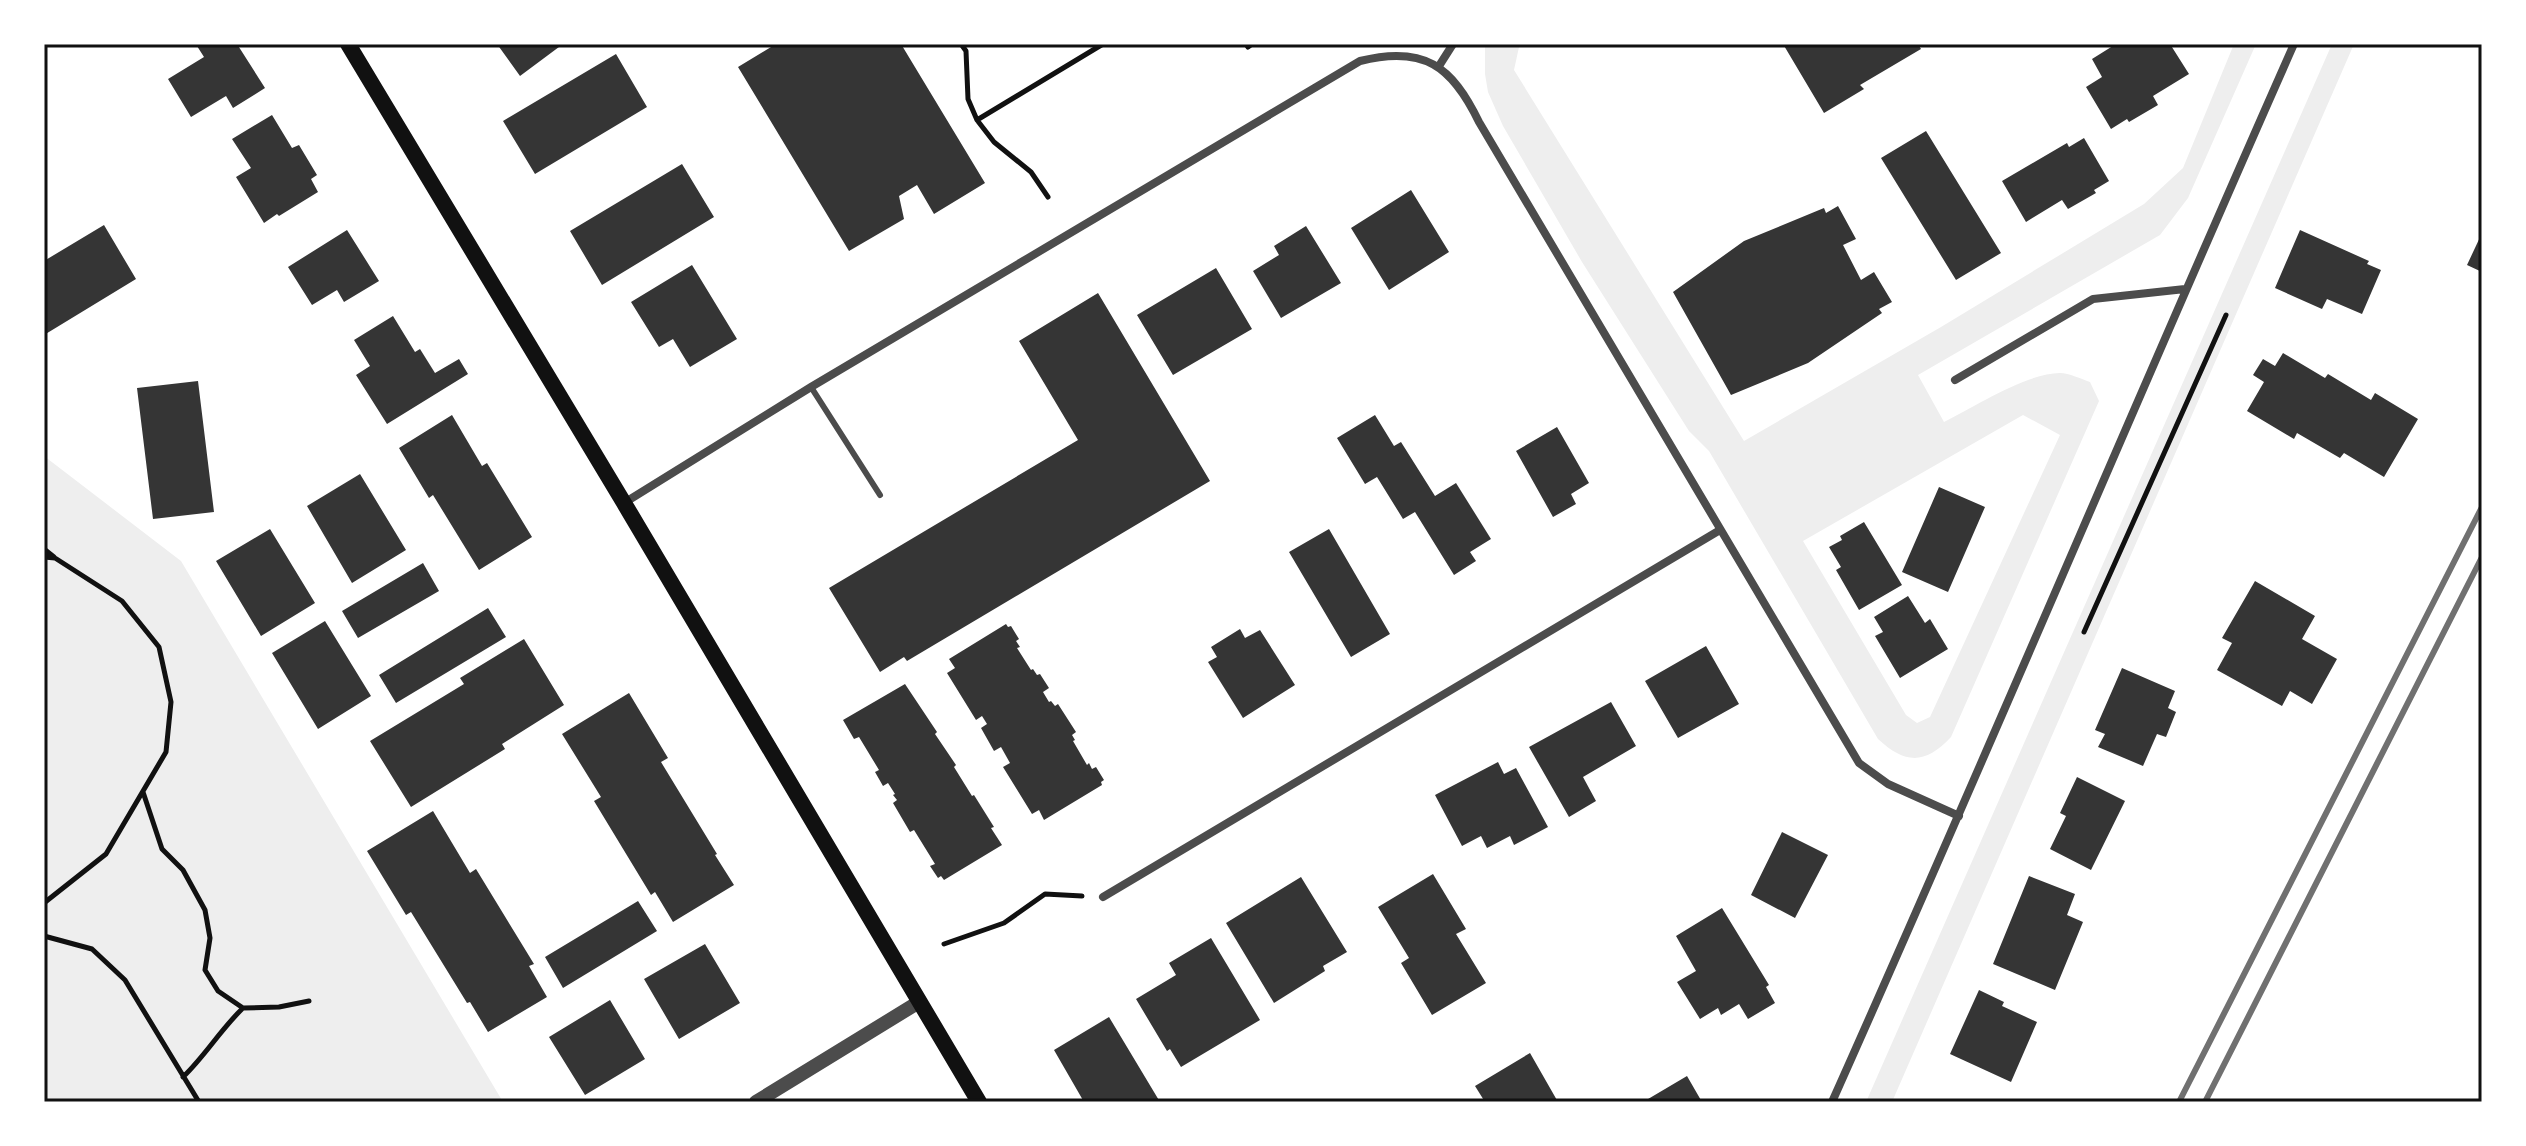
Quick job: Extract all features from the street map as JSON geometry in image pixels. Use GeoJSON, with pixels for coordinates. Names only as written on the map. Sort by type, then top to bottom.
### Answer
{"type":"FeatureCollection","features":[{"type":"Feature","properties":{"kind":"main road"},"geometry":{"type":"LineString","coordinates":[[348,44],[979,1102]]}},
{"type":"Feature","properties":{"kind":"street"},"geometry":{"type":"LineString","coordinates":[[1439,66],[1453,44]]}},
{"type":"Feature","properties":{"kind":"street"},"geometry":{"type":"LineString","coordinates":[[1832,1102],[2294,44]]}},
{"type":"Feature","properties":{"kind":"street"},"geometry":{"type":"LineString","coordinates":[[624,503],[811,387],[1360,61],[1382,55],[1401,56],[1439,66],[1466,95],[1487,136],[1859,763],[1888,784],[1959,816]]}},
{"type":"Feature","properties":{"kind":"street"},"geometry":{"type":"LineString","coordinates":[[1955,380],[2093,299],[2185,289]]}},
{"type":"Feature","properties":{"kind":"street"},"geometry":{"type":"LineString","coordinates":[[1103,897],[1720,530]]}},
{"type":"Feature","properties":{"kind":"street"},"geometry":{"type":"LineString","coordinates":[[756,1102],[919,1002]]}},
{"type":"Feature","properties":{"kind":"lane"},"geometry":{"type":"LineString","coordinates":[[811,387],[880,495]]}},
{"type":"Feature","properties":{"kind":"path"},"geometry":{"type":"LineString","coordinates":[[961,44],[966,51],[968,99],[977,120],[994,142],[1031,172],[1048,197]]}},
{"type":"Feature","properties":{"kind":"path"},"geometry":{"type":"LineString","coordinates":[[977,120],[1103,44]]}},
{"type":"Feature","properties":{"kind":"path"},"geometry":{"type":"LineString","coordinates":[[2084,632],[2226,315]]}},
{"type":"Feature","properties":{"kind":"path"},"geometry":{"type":"LineString","coordinates":[[44,549],[122,601],[159,647],[171,702],[166,752],[106,854],[44,903]]}},
{"type":"Feature","properties":{"kind":"path"},"geometry":{"type":"LineString","coordinates":[[44,557],[55,558]]}},
{"type":"Feature","properties":{"kind":"path"},"geometry":{"type":"LineString","coordinates":[[143,792],[162,849],[183,870],[205,910],[210,938],[205,970],[218,991],[243,1008],[279,1007],[309,1001]]}},
{"type":"Feature","properties":{"kind":"path"},"geometry":{"type":"LineString","coordinates":[[944,944],[1004,923],[1045,894],[1103,897]]}},
{"type":"Feature","properties":{"kind":"path"},"geometry":{"type":"LineString","coordinates":[[44,936],[92,949],[125,980],[199,1102]]}},
{"type":"Feature","properties":{"kind":"path"},"geometry":{"type":"LineString","coordinates":[[183,1077],[201,1060],[243,1008]]}},
{"type":"Feature","properties":{"kind":"shaded area"},"geometry":{"type":"Polygon","coordinates":[[[1485,44],[1524,44],[1519,47],[1514,70],[1744,441],[2144,204],[2183,168],[2234,44],[2256,44],[2188,198],[2160,235],[1918,375],[1944,422],[2017,385],[2047,374],[2064,373],[2090,382],[2099,401],[1951,737],[1932,753],[1924,757],[1906,757],[1878,739],[1709,451],[1689,431],[1582,262],[1503,126],[1488,92],[1485,44]],[[2023,415],[1803,541],[1906,715],[1917,723],[1930,717],[2060,435],[2023,415]]]}},
{"type":"Feature","properties":{"kind":"shaded area"},"geometry":{"type":"Polygon","coordinates":[[[2332,44],[2354,44],[1892,1102],[1866,1102],[2332,44]]]}},
{"type":"Feature","properties":{"kind":"shaded area"},"geometry":{"type":"Polygon","coordinates":[[[44,456],[181,561],[503,1102],[44,1102],[44,456]]]}},
{"type":"Feature","properties":{"kind":"building"},"geometry":{"type":"Polygon","coordinates":[[[237,44],[265,88],[233,108],[226,96],[191,117],[168,79],[204,57],[197,46],[237,44]]]}},
{"type":"Feature","properties":{"kind":"building"},"geometry":{"type":"Polygon","coordinates":[[[497,44],[563,44],[520,76],[497,44]]]}},
{"type":"Feature","properties":{"kind":"building"},"geometry":{"type":"Polygon","coordinates":[[[776,44],[901,44],[985,183],[934,214],[917,185],[899,196],[904,219],[849,251],[738,67],[776,44]]]}},
{"type":"Feature","properties":{"kind":"building"},"geometry":{"type":"Polygon","coordinates":[[[1783,44],[1918,44],[1921,49],[1860,85],[1864,89],[1824,113],[1783,44]]]}},
{"type":"Feature","properties":{"kind":"building"},"geometry":{"type":"Polygon","coordinates":[[[2116,44],[2170,44],[2189,74],[2153,96],[2158,105],[2111,129],[2086,87],[2102,77],[2092,59],[2116,44]]]}},
{"type":"Feature","properties":{"kind":"building"},"geometry":{"type":"Polygon","coordinates":[[[616,54],[647,107],[535,174],[503,121],[616,54]]]}},
{"type":"Feature","properties":{"kind":"building"},"geometry":{"type":"Polygon","coordinates":[[[272,115],[292,148],[299,145],[317,175],[311,179],[318,192],[264,223],[236,177],[251,168],[232,139],[272,115]]]}},
{"type":"Feature","properties":{"kind":"building"},"geometry":{"type":"Polygon","coordinates":[[[1926,131],[2001,253],[1956,280],[1881,158],[1926,131]]]}},
{"type":"Feature","properties":{"kind":"building"},"geometry":{"type":"Polygon","coordinates":[[[2084,138],[2109,181],[2094,190],[2096,193],[2068,209],[2062,200],[2026,222],[2002,181],[2067,143],[2069,147],[2084,138]]]}},
{"type":"Feature","properties":{"kind":"building"},"geometry":{"type":"Polygon","coordinates":[[[682,164],[714,217],[602,285],[570,231],[682,164]]]}},
{"type":"Feature","properties":{"kind":"building"},"geometry":{"type":"Polygon","coordinates":[[[1411,190],[1449,252],[1389,290],[1351,228],[1411,190]]]}},
{"type":"Feature","properties":{"kind":"building"},"geometry":{"type":"Polygon","coordinates":[[[1838,206],[1856,239],[1843,245],[1861,280],[1874,272],[1892,302],[1879,309],[1882,313],[1808,363],[1731,395],[1673,292],[1744,241],[1824,208],[1826,213],[1838,206]]]}},
{"type":"Feature","properties":{"kind":"building"},"geometry":{"type":"Polygon","coordinates":[[[104,225],[136,279],[44,335],[44,261],[104,225]]]}},
{"type":"Feature","properties":{"kind":"building"},"geometry":{"type":"Polygon","coordinates":[[[1306,226],[1341,283],[1281,318],[1253,271],[1279,255],[1274,246],[1306,226]]]}},
{"type":"Feature","properties":{"kind":"building"},"geometry":{"type":"Polygon","coordinates":[[[347,230],[379,281],[344,302],[337,290],[312,305],[288,267],[347,230]]]}},
{"type":"Feature","properties":{"kind":"building"},"geometry":{"type":"Polygon","coordinates":[[[2300,230],[2369,261],[2367,264],[2381,270],[2362,314],[2327,299],[2322,309],[2275,288],[2300,230]]]}},
{"type":"Feature","properties":{"kind":"building"},"geometry":{"type":"Polygon","coordinates":[[[2482,233],[2482,272],[2467,265],[2482,233]]]}},
{"type":"Feature","properties":{"kind":"building"},"geometry":{"type":"Polygon","coordinates":[[[692,265],[737,339],[690,367],[673,339],[659,347],[631,302],[692,265]]]}},
{"type":"Feature","properties":{"kind":"building"},"geometry":{"type":"Polygon","coordinates":[[[1216,268],[1252,329],[1173,375],[1137,315],[1216,268]]]}},
{"type":"Feature","properties":{"kind":"building"},"geometry":{"type":"Polygon","coordinates":[[[1098,293],[1210,481],[907,661],[904,657],[880,672],[829,588],[1078,440],[1019,341],[1098,293]]]}},
{"type":"Feature","properties":{"kind":"building"},"geometry":{"type":"Polygon","coordinates":[[[393,316],[415,352],[420,349],[435,373],[459,359],[468,374],[387,424],[356,375],[370,366],[354,340],[393,316]]]}},
{"type":"Feature","properties":{"kind":"building"},"geometry":{"type":"Polygon","coordinates":[[[2283,353],[2325,378],[2328,374],[2371,400],[2375,393],[2418,419],[2384,477],[2344,453],[2340,458],[2297,433],[2294,439],[2247,411],[2264,382],[2253,375],[2263,359],[2275,366],[2283,353]]]}},
{"type":"Feature","properties":{"kind":"building"},"geometry":{"type":"Polygon","coordinates":[[[198,381],[214,512],[153,519],[137,388],[198,381]]]}},
{"type":"Feature","properties":{"kind":"building"},"geometry":{"type":"Polygon","coordinates":[[[452,415],[482,466],[487,463],[532,537],[479,570],[433,495],[429,498],[399,448],[452,415]]]}},
{"type":"Feature","properties":{"kind":"building"},"geometry":{"type":"Polygon","coordinates":[[[1375,415],[1394,446],[1401,442],[1435,496],[1456,483],[1491,539],[1470,552],[1476,561],[1454,575],[1415,512],[1403,519],[1377,477],[1365,484],[1337,438],[1375,415]]]}},
{"type":"Feature","properties":{"kind":"building"},"geometry":{"type":"Polygon","coordinates":[[[1557,427],[1589,483],[1571,494],[1576,504],[1553,517],[1516,451],[1557,427]]]}},
{"type":"Feature","properties":{"kind":"building"},"geometry":{"type":"Polygon","coordinates":[[[360,474],[406,550],[352,583],[307,506],[360,474]]]}},
{"type":"Feature","properties":{"kind":"building"},"geometry":{"type":"Polygon","coordinates":[[[1939,487],[1985,507],[1948,592],[1902,572],[1939,487]]]}},
{"type":"Feature","properties":{"kind":"building"},"geometry":{"type":"Polygon","coordinates":[[[1864,522],[1902,585],[1859,610],[1836,570],[1841,567],[1829,547],[1842,540],[1840,536],[1864,522]]]}},
{"type":"Feature","properties":{"kind":"building"},"geometry":{"type":"Polygon","coordinates":[[[270,529],[315,603],[261,636],[216,561],[270,529]]]}},
{"type":"Feature","properties":{"kind":"building"},"geometry":{"type":"Polygon","coordinates":[[[1329,529],[1390,634],[1351,657],[1289,552],[1329,529]]]}},
{"type":"Feature","properties":{"kind":"building"},"geometry":{"type":"Polygon","coordinates":[[[423,563],[439,591],[358,638],[342,611],[423,563]]]}},
{"type":"Feature","properties":{"kind":"building"},"geometry":{"type":"Polygon","coordinates":[[[2255,581],[2315,616],[2302,639],[2337,659],[2312,704],[2290,691],[2282,706],[2217,670],[2232,643],[2222,638],[2255,581]]]}},
{"type":"Feature","properties":{"kind":"building"},"geometry":{"type":"Polygon","coordinates":[[[1908,596],[1925,623],[1930,619],[1948,649],[1900,678],[1875,636],[1883,632],[1874,617],[1908,596]]]}},
{"type":"Feature","properties":{"kind":"building"},"geometry":{"type":"Polygon","coordinates":[[[488,608],[506,637],[396,703],[379,675],[488,608]]]}},
{"type":"Feature","properties":{"kind":"building"},"geometry":{"type":"Polygon","coordinates":[[[325,621],[371,696],[318,729],[272,653],[325,621]]]}},
{"type":"Feature","properties":{"kind":"building"},"geometry":{"type":"Polygon","coordinates":[[[1006,624],[1011,626],[1019,639],[1016,641],[1020,647],[1017,648],[1031,670],[1040,674],[1049,688],[1043,692],[1049,702],[1055,706],[1058,704],[1076,732],[1072,735],[1073,741],[1087,765],[1089,763],[1092,769],[1096,767],[1104,780],[1102,785],[1044,820],[1039,810],[1032,814],[1003,767],[1010,763],[1001,747],[994,751],[981,728],[987,724],[982,716],[976,720],[947,673],[955,668],[949,659],[1006,624]]]}},
{"type":"Feature","properties":{"kind":"building"},"geometry":{"type":"Polygon","coordinates":[[[1240,629],[1245,638],[1260,630],[1295,685],[1243,718],[1208,662],[1217,657],[1211,647],[1240,629]]]}},
{"type":"Feature","properties":{"kind":"building"},"geometry":{"type":"Polygon","coordinates":[[[524,639],[564,705],[502,744],[505,749],[411,807],[370,741],[464,684],[460,678],[524,639]]]}},
{"type":"Feature","properties":{"kind":"building"},"geometry":{"type":"Polygon","coordinates":[[[1706,646],[1739,704],[1678,738],[1645,681],[1706,646]]]}},
{"type":"Feature","properties":{"kind":"building"},"geometry":{"type":"Polygon","coordinates":[[[2122,668],[2175,691],[2168,708],[2176,712],[2166,737],[2157,734],[2143,766],[2098,747],[2105,734],[2095,730],[2122,668]]]}},
{"type":"Feature","properties":{"kind":"building"},"geometry":{"type":"Polygon","coordinates":[[[905,684],[937,732],[935,734],[994,827],[991,828],[1002,845],[944,880],[941,876],[938,878],[930,866],[935,864],[914,830],[910,832],[893,803],[897,800],[895,794],[888,783],[883,786],[875,772],[879,770],[859,737],[854,739],[843,720],[905,684]]]}},
{"type":"Feature","properties":{"kind":"building"},"geometry":{"type":"Polygon","coordinates":[[[629,693],[668,758],[661,762],[734,885],[673,922],[655,892],[651,895],[594,801],[601,797],[562,734],[629,693]]]}},
{"type":"Feature","properties":{"kind":"building"},"geometry":{"type":"Polygon","coordinates":[[[1611,702],[1636,746],[1583,777],[1596,801],[1569,817],[1529,747],[1611,702]]]}},
{"type":"Feature","properties":{"kind":"building"},"geometry":{"type":"Polygon","coordinates":[[[1498,762],[1504,774],[1516,768],[1548,827],[1514,845],[1510,836],[1487,848],[1481,836],[1462,846],[1435,795],[1498,762]]]}},
{"type":"Feature","properties":{"kind":"building"},"geometry":{"type":"Polygon","coordinates":[[[2077,777],[2125,801],[2091,870],[2050,849],[2066,816],[2060,813],[2077,777]]]}},
{"type":"Feature","properties":{"kind":"building"},"geometry":{"type":"Polygon","coordinates":[[[433,811],[470,873],[476,869],[534,964],[529,966],[547,997],[488,1032],[411,912],[406,915],[367,851],[433,811]]]}},
{"type":"Feature","properties":{"kind":"building"},"geometry":{"type":"Polygon","coordinates":[[[1782,832],[1828,855],[1795,918],[1751,895],[1782,832]]]}},
{"type":"Feature","properties":{"kind":"building"},"geometry":{"type":"Polygon","coordinates":[[[1433,874],[1466,929],[1456,934],[1486,983],[1432,1015],[1401,963],[1409,958],[1378,907],[1433,874]]]}},
{"type":"Feature","properties":{"kind":"building"},"geometry":{"type":"Polygon","coordinates":[[[2029,876],[2075,894],[2067,915],[2083,922],[2055,990],[1993,964],[2029,876]]]}},
{"type":"Feature","properties":{"kind":"building"},"geometry":{"type":"Polygon","coordinates":[[[1301,877],[1347,952],[1323,966],[1325,971],[1274,1003],[1226,923],[1301,877]]]}},
{"type":"Feature","properties":{"kind":"building"},"geometry":{"type":"Polygon","coordinates":[[[638,901],[657,931],[563,988],[545,957],[638,901]]]}},
{"type":"Feature","properties":{"kind":"building"},"geometry":{"type":"Polygon","coordinates":[[[1722,908],[1769,985],[1766,987],[1775,1003],[1748,1019],[1739,1004],[1721,1015],[1718,1008],[1700,1019],[1677,982],[1696,971],[1676,936],[1722,908]]]}},
{"type":"Feature","properties":{"kind":"building"},"geometry":{"type":"Polygon","coordinates":[[[1211,938],[1260,1020],[1181,1067],[1170,1049],[1167,1051],[1136,999],[1176,975],[1169,963],[1211,938]]]}},
{"type":"Feature","properties":{"kind":"building"},"geometry":{"type":"Polygon","coordinates":[[[705,944],[740,1003],[679,1039],[644,979],[705,944]]]}},
{"type":"Feature","properties":{"kind":"building"},"geometry":{"type":"Polygon","coordinates":[[[1979,990],[2004,1002],[2002,1006],[2037,1022],[2011,1082],[1950,1054],[1979,990]]]}},
{"type":"Feature","properties":{"kind":"building"},"geometry":{"type":"Polygon","coordinates":[[[610,1000],[645,1059],[585,1095],[549,1037],[610,1000]]]}},
{"type":"Feature","properties":{"kind":"building"},"geometry":{"type":"Polygon","coordinates":[[[1109,1017],[1160,1102],[1084,1102],[1054,1050],[1109,1017]]]}},
{"type":"Feature","properties":{"kind":"building"},"geometry":{"type":"Polygon","coordinates":[[[1530,1053],[1558,1102],[1485,1102],[1475,1086],[1530,1053]]]}},
{"type":"Feature","properties":{"kind":"building"},"geometry":{"type":"Polygon","coordinates":[[[1687,1076],[1702,1102],[1643,1102],[1687,1076]]]}},
{"type":"Feature","properties":{"kind":"railway"},"geometry":{"type":"LineString","coordinates":[[2179,1102],[2482,507]]}},
{"type":"Feature","properties":{"kind":"railway"},"geometry":{"type":"LineString","coordinates":[[2205,1102],[2482,557]]}}]}
